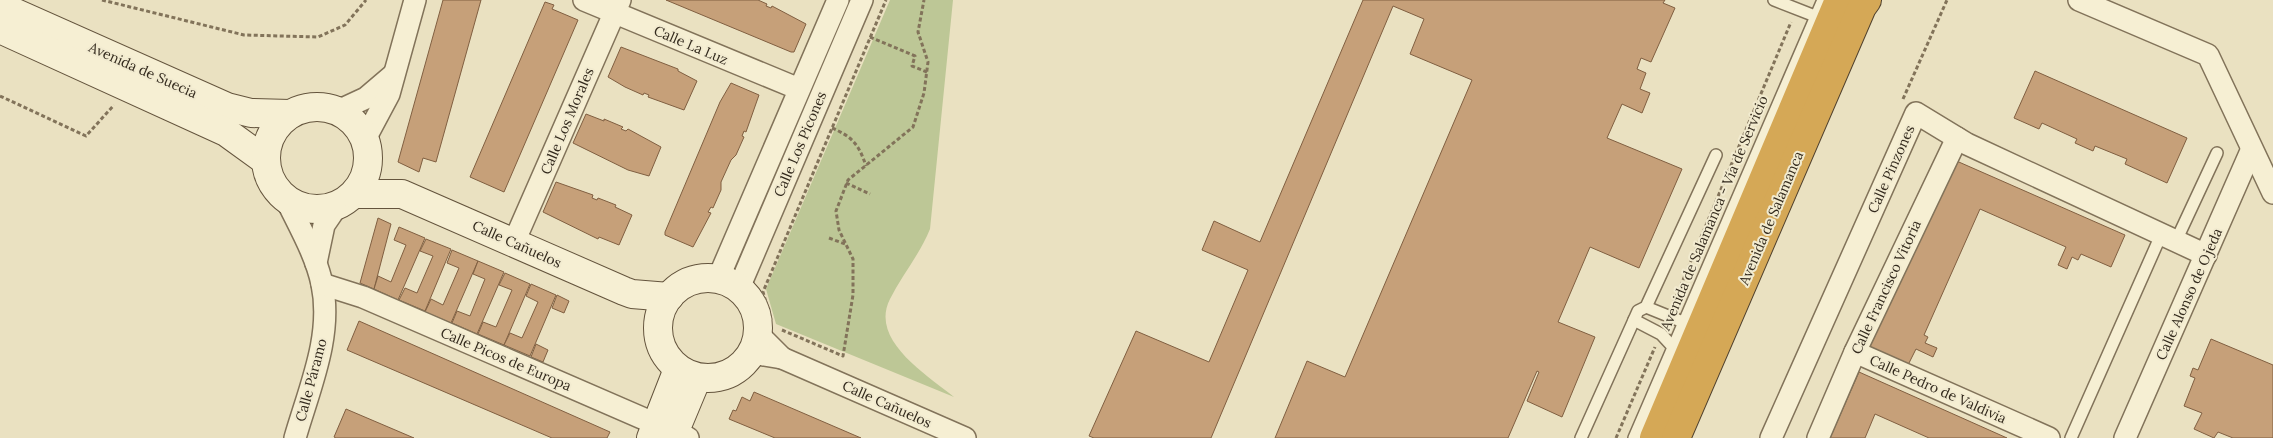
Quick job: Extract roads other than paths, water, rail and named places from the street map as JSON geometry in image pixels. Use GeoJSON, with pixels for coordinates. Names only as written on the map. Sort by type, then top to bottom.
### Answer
{"type":"FeatureCollection","features":[{"type":"Feature","properties":{"kind":"highway","name":"Avenida de Salamanca"},"geometry":{"type":"LineString","coordinates":[[1654,438],[1839,0]]}},
{"type":"Feature","properties":{"kind":"highway","name":"Avenida de Salamanca"},"geometry":{"type":"LineString","coordinates":[[1676,438],[1862,6],[1868,0]]}},
{"type":"Feature","properties":{"kind":"street"},"geometry":{"type":"LineString","coordinates":[[367,148],[354,122],[338,111],[322,107],[306,108],[290,114],[276,127],[268,143],[266,161],[269,176],[276,189],[286,199],[311,210],[346,200],[364,177],[367,148],[389,94],[415,0]]}},
{"type":"Feature","properties":{"kind":"street","name":"Calle La Luz"},"geometry":{"type":"LineString","coordinates":[[584,0],[617,6],[799,90]]}},
{"type":"Feature","properties":{"kind":"street","name":"Calle Los Picones"},"geometry":{"type":"LineString","coordinates":[[729,284],[799,90],[838,0]]}},
{"type":"Feature","properties":{"kind":"street","name":"Calle Los Picones"},"geometry":{"type":"LineString","coordinates":[[729,284],[862,0]]}},
{"type":"Feature","properties":{"kind":"street"},"geometry":{"type":"LineString","coordinates":[[2078,0],[2208,56],[2273,193]]}},
{"type":"Feature","properties":{"kind":"street","name":"Avenida de Suecia"},"geometry":{"type":"LineString","coordinates":[[0,6],[227,107],[251,113],[290,114]]}},
{"type":"Feature","properties":{"kind":"street","name":"Calle Los Morales"},"geometry":{"type":"LineString","coordinates":[[514,242],[617,6]]}},
{"type":"Feature","properties":{"kind":"street","name":"Avenida de Suecia"},"geometry":{"type":"LineString","coordinates":[[0,29],[226,132],[266,161]]}},
{"type":"Feature","properties":{"kind":"street"},"geometry":{"type":"LineString","coordinates":[[338,111],[366,98],[395,73]]}},
{"type":"Feature","properties":{"kind":"street","name":"Calle Pinzones"},"geometry":{"type":"LineString","coordinates":[[1770,438],[1916,113],[1957,138],[2206,255]]}},
{"type":"Feature","properties":{"kind":"street","name":"Calle Francisco Vitoria"},"geometry":{"type":"LineString","coordinates":[[1818,438],[1855,352],[1957,138]]}},
{"type":"Feature","properties":{"kind":"street","name":"Calle Cañuelos"},"geometry":{"type":"LineString","coordinates":[[367,148],[402,194]]}},
{"type":"Feature","properties":{"kind":"street","name":"Calle Alonso de Ojeda"},"geometry":{"type":"LineString","coordinates":[[2125,438],[2252,150]]}},
{"type":"Feature","properties":{"kind":"street","name":"Calle Cañuelos"},"geometry":{"type":"LineString","coordinates":[[346,200],[402,194],[664,308]]}},
{"type":"Feature","properties":{"kind":"street","name":"Calle Páramo"},"geometry":{"type":"LineString","coordinates":[[286,199],[316,263],[322,284],[326,317],[322,345],[295,438]]}},
{"type":"Feature","properties":{"kind":"street","name":"Calle Páramo"},"geometry":{"type":"LineString","coordinates":[[316,263],[324,225],[346,200]]}},
{"type":"Feature","properties":{"kind":"street"},"geometry":{"type":"LineString","coordinates":[[705,278],[729,284],[751,300],[756,312],[755,344],[738,369],[727,375],[714,379],[687,373],[663,351],[659,338],[664,308],[683,285],[691,281],[705,278]]}},
{"type":"Feature","properties":{"kind":"street","name":"Calle Picos de Europa"},"geometry":{"type":"LineString","coordinates":[[322,284],[363,297],[668,434]]}},
{"type":"Feature","properties":{"kind":"street","name":"Calle Cañuelos"},"geometry":{"type":"LineString","coordinates":[[755,344],[782,358],[964,438]]}},
{"type":"Feature","properties":{"kind":"street","name":"Calle Pedro de Valdivia"},"geometry":{"type":"LineString","coordinates":[[1855,352],[2049,438]]}},
{"type":"Feature","properties":{"kind":"street"},"geometry":{"type":"LineString","coordinates":[[668,434],[687,373]]}},
{"type":"Feature","properties":{"kind":"lane"},"geometry":{"type":"LineString","coordinates":[[1774,0],[1815,16]]}},
{"type":"Feature","properties":{"kind":"lane","name":"Avenida de Salamanca - Vía de Servicio"},"geometry":{"type":"LineString","coordinates":[[1634,438],[1823,0]]}},
{"type":"Feature","properties":{"kind":"lane"},"geometry":{"type":"LineString","coordinates":[[2071,438],[2168,238],[2217,153]]}},
{"type":"Feature","properties":{"kind":"lane"},"geometry":{"type":"LineString","coordinates":[[1581,438],[1638,311],[1646,307],[1716,155]]}},
{"type":"Feature","properties":{"kind":"lane"},"geometry":{"type":"LineString","coordinates":[[1646,307],[1683,322]]}},
{"type":"Feature","properties":{"kind":"lane"},"geometry":{"type":"LineString","coordinates":[[1634,320],[1660,334],[1673,347]]}}]}
